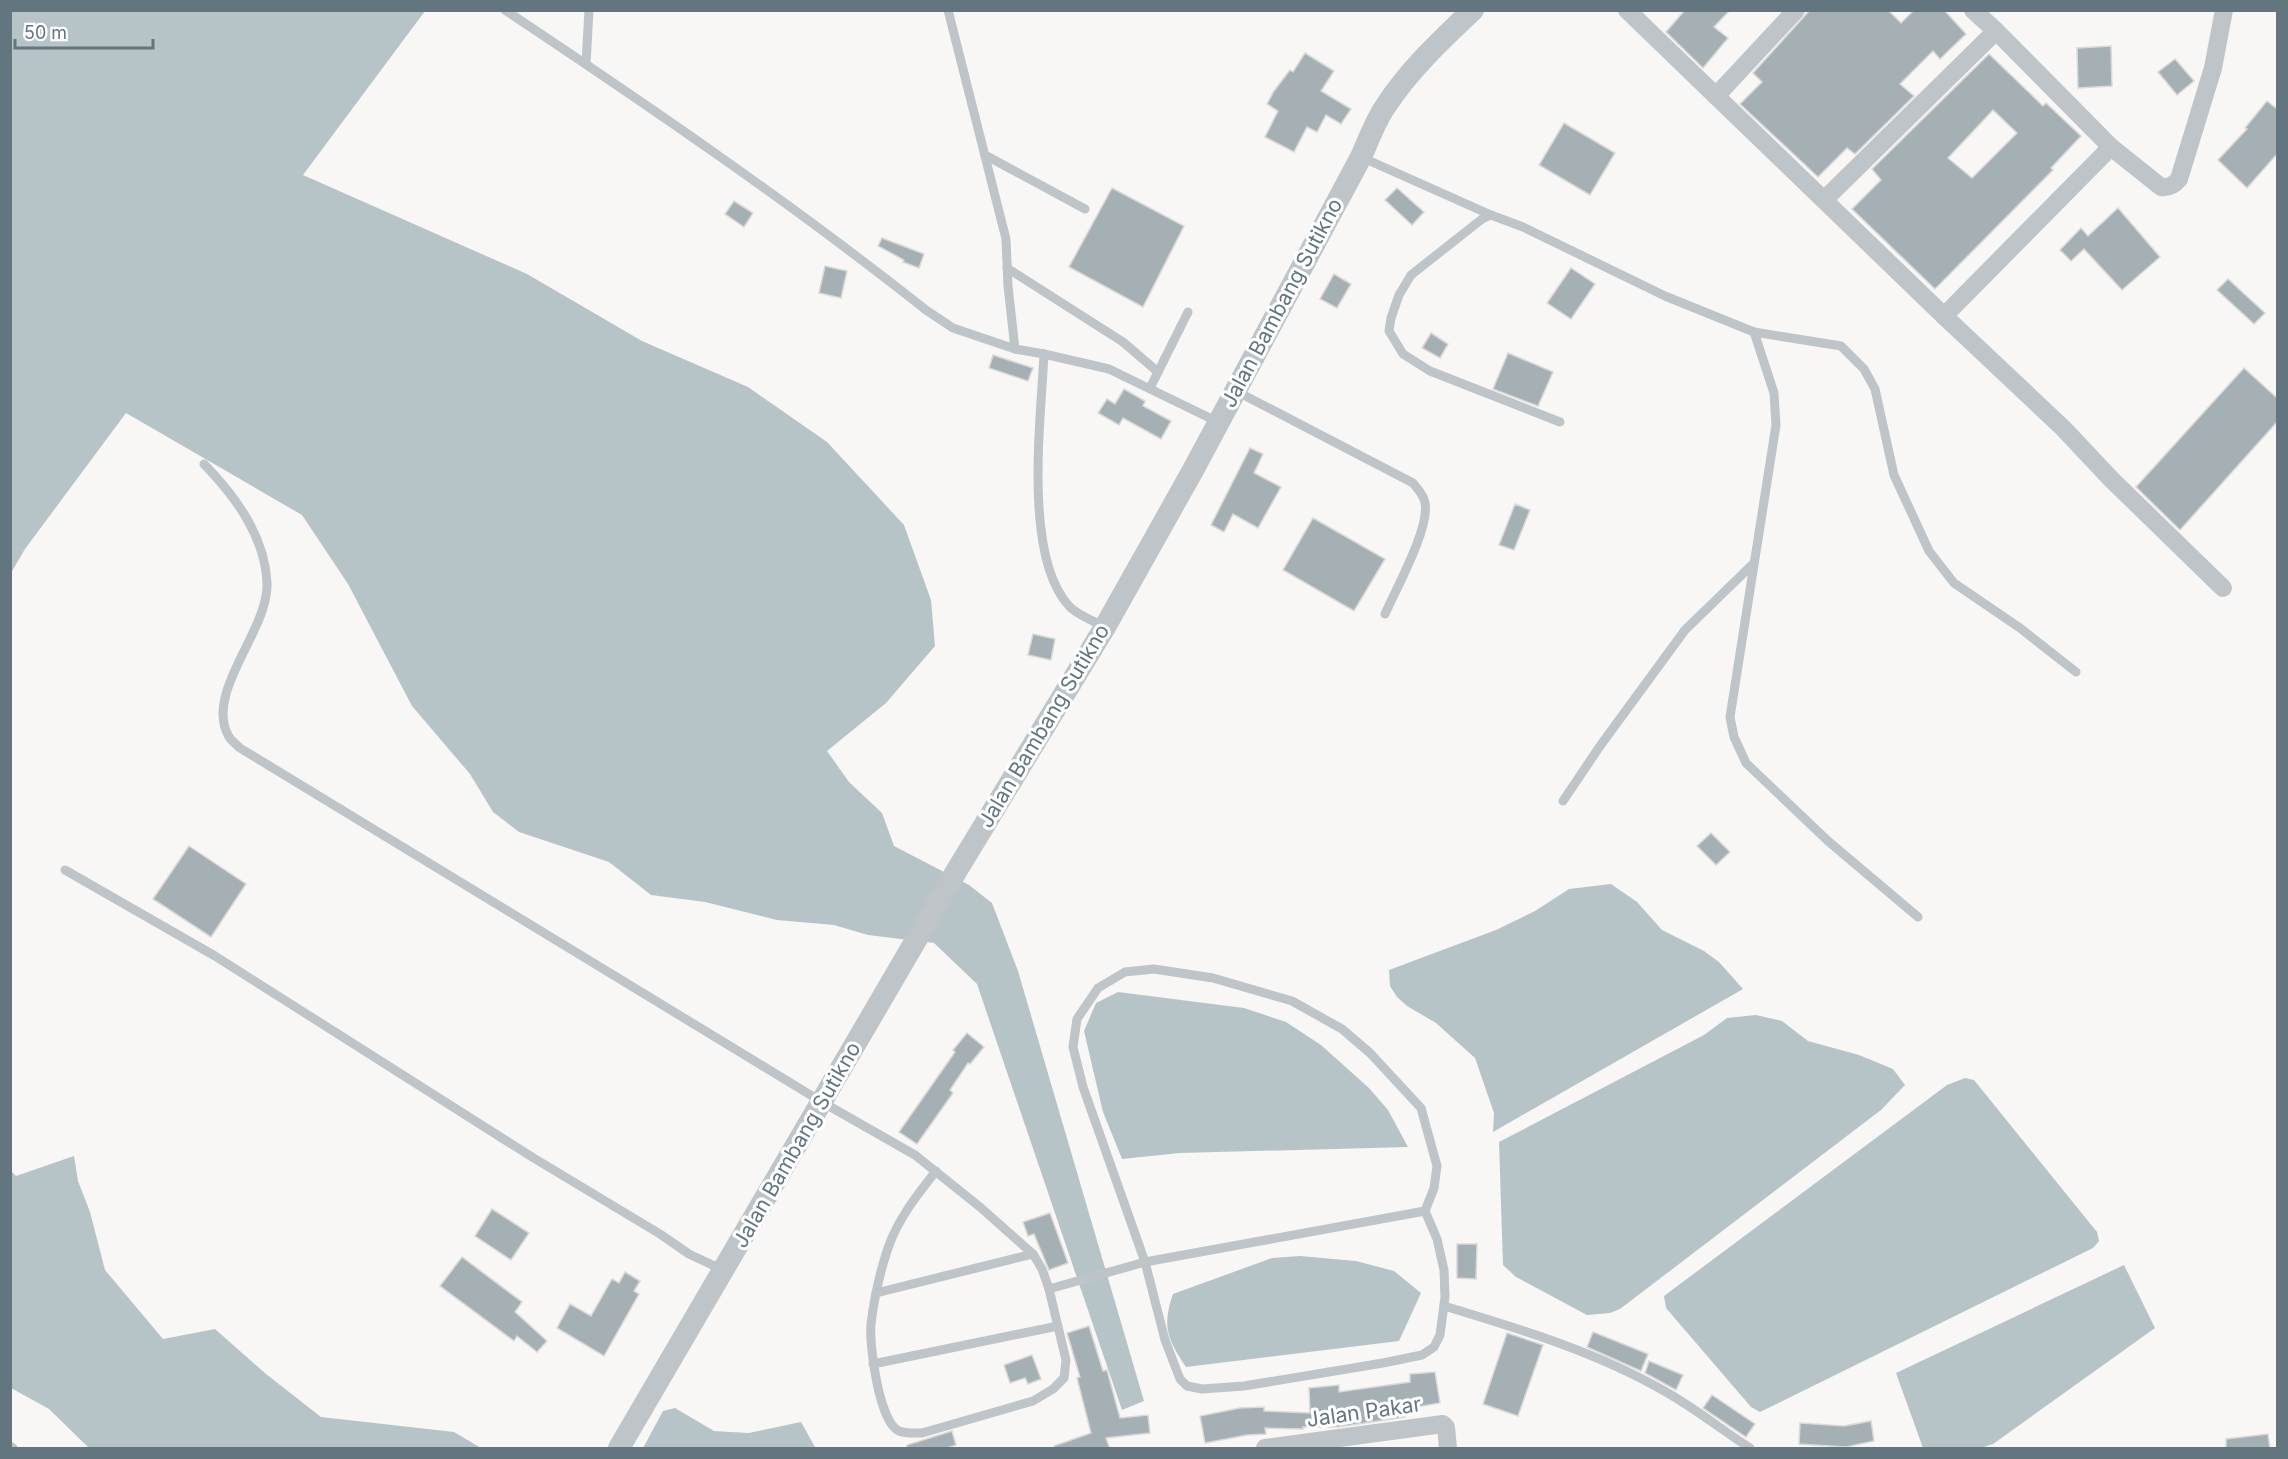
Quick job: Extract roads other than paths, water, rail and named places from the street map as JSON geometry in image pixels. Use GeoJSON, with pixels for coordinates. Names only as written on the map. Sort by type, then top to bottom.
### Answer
{"type":"FeatureCollection","features":[{"type":"Feature","properties":{"kind":"street","name":"Jalan Bambang Sutikno"},"geometry":{"type":"LineString","coordinates":[[619,1449],[957,870],[1105,627],[1361,157],[1384,108],[1404,80],[1433,48],[1473,10]]}},
{"type":"Feature","properties":{"kind":"street"},"geometry":{"type":"LineString","coordinates":[[1627,10],[2063,428],[2111,479],[2223,588]]}},
{"type":"Feature","properties":{"kind":"street"},"geometry":{"type":"LineString","coordinates":[[1716,96],[1796,10]]}},
{"type":"Feature","properties":{"kind":"street"},"geometry":{"type":"LineString","coordinates":[[1973,10],[2110,147],[2161,187],[2170,186],[2178,178],[2213,68],[2224,10]]}},
{"type":"Feature","properties":{"kind":"street"},"geometry":{"type":"LineString","coordinates":[[1824,200],[1996,31]]}},
{"type":"Feature","properties":{"kind":"street"},"geometry":{"type":"LineString","coordinates":[[1944,316],[2110,147]]}},
{"type":"Feature","properties":{"kind":"street","name":"Jalan Pakar"},"geometry":{"type":"LineString","coordinates":[[1265,1449],[1443,1424],[1446,1427],[1448,1449]]}},
{"type":"Feature","properties":{"kind":"lane"},"geometry":{"type":"LineString","coordinates":[[505,10],[770,192],[926,310],[954,328],[1015,349],[1109,369],[1218,422]]}},
{"type":"Feature","properties":{"kind":"lane"},"geometry":{"type":"LineString","coordinates":[[586,64],[589,10]]}},
{"type":"Feature","properties":{"kind":"lane"},"geometry":{"type":"LineString","coordinates":[[948,10],[1006,239],[1015,349]]}},
{"type":"Feature","properties":{"kind":"lane"},"geometry":{"type":"LineString","coordinates":[[985,155],[1085,209]]}},
{"type":"Feature","properties":{"kind":"lane"},"geometry":{"type":"LineString","coordinates":[[1361,157],[1523,227],[1665,296],[1754,332],[1841,346],[1864,369],[1875,389],[1894,475],[1929,551],[1953,583],[2020,628],[2076,672]]}},
{"type":"Feature","properties":{"kind":"lane"},"geometry":{"type":"LineString","coordinates":[[1491,215],[1482,219],[1411,275],[1399,295],[1389,331],[1402,354],[1430,371],[1560,422]]}},
{"type":"Feature","properties":{"kind":"lane"},"geometry":{"type":"LineString","coordinates":[[1007,268],[1123,342],[1158,372]]}},
{"type":"Feature","properties":{"kind":"lane"},"geometry":{"type":"LineString","coordinates":[[1150,388],[1188,312]]}},
{"type":"Feature","properties":{"kind":"lane"},"geometry":{"type":"LineString","coordinates":[[1754,332],[1774,393],[1776,425],[1730,717],[1734,737],[1746,763],[1828,841],[1918,916]]}},
{"type":"Feature","properties":{"kind":"lane"},"geometry":{"type":"LineString","coordinates":[[1044,354],[1038,483],[1042,543],[1054,582],[1070,607],[1105,627]]}},
{"type":"Feature","properties":{"kind":"lane"},"geometry":{"type":"LineString","coordinates":[[1235,390],[1413,483],[1420,492],[1425,502],[1424,518],[1417,543],[1385,614]]}},
{"type":"Feature","properties":{"kind":"lane"},"geometry":{"type":"LineString","coordinates":[[204,464],[225,485],[245,514],[255,534],[267,582],[263,611],[230,683],[225,700],[223,721],[228,736],[240,748],[822,1102],[915,1155],[936,1171],[1033,1254],[1042,1269],[1059,1326],[1066,1360],[1064,1378],[1053,1389],[1033,1401],[922,1432],[898,1431],[883,1408],[873,1364],[870,1327],[876,1293],[889,1247],[906,1209],[936,1171]]}},
{"type":"Feature","properties":{"kind":"lane"},"geometry":{"type":"LineString","coordinates":[[1563,801],[1600,746],[1685,630],[1754,562]]}},
{"type":"Feature","properties":{"kind":"lane"},"geometry":{"type":"LineString","coordinates":[[64,870],[215,956],[532,1157],[689,1254],[723,1270]]}},
{"type":"Feature","properties":{"kind":"lane"},"geometry":{"type":"LineString","coordinates":[[1154,969],[1213,978],[1292,1001],[1342,1029],[1370,1053],[1421,1108],[1430,1133],[1437,1166],[1434,1188],[1425,1211],[1437,1239],[1444,1270],[1444,1306],[1440,1335],[1434,1347],[1422,1355],[1244,1386],[1202,1389],[1187,1386],[1180,1378],[1165,1340],[1145,1262],[1083,1088],[1073,1047],[1077,1019],[1098,988],[1125,972],[1154,969]]}},
{"type":"Feature","properties":{"kind":"lane"},"geometry":{"type":"LineString","coordinates":[[1049,1289],[1145,1262],[1425,1211]]}},
{"type":"Feature","properties":{"kind":"lane"},"geometry":{"type":"LineString","coordinates":[[876,1293],[1033,1254]]}},
{"type":"Feature","properties":{"kind":"lane"},"geometry":{"type":"LineString","coordinates":[[1444,1306],[1575,1349],[1631,1374],[1700,1413],[1750,1449]]}},
{"type":"Feature","properties":{"kind":"lane"},"geometry":{"type":"LineString","coordinates":[[873,1364],[1059,1326]]}}]}
